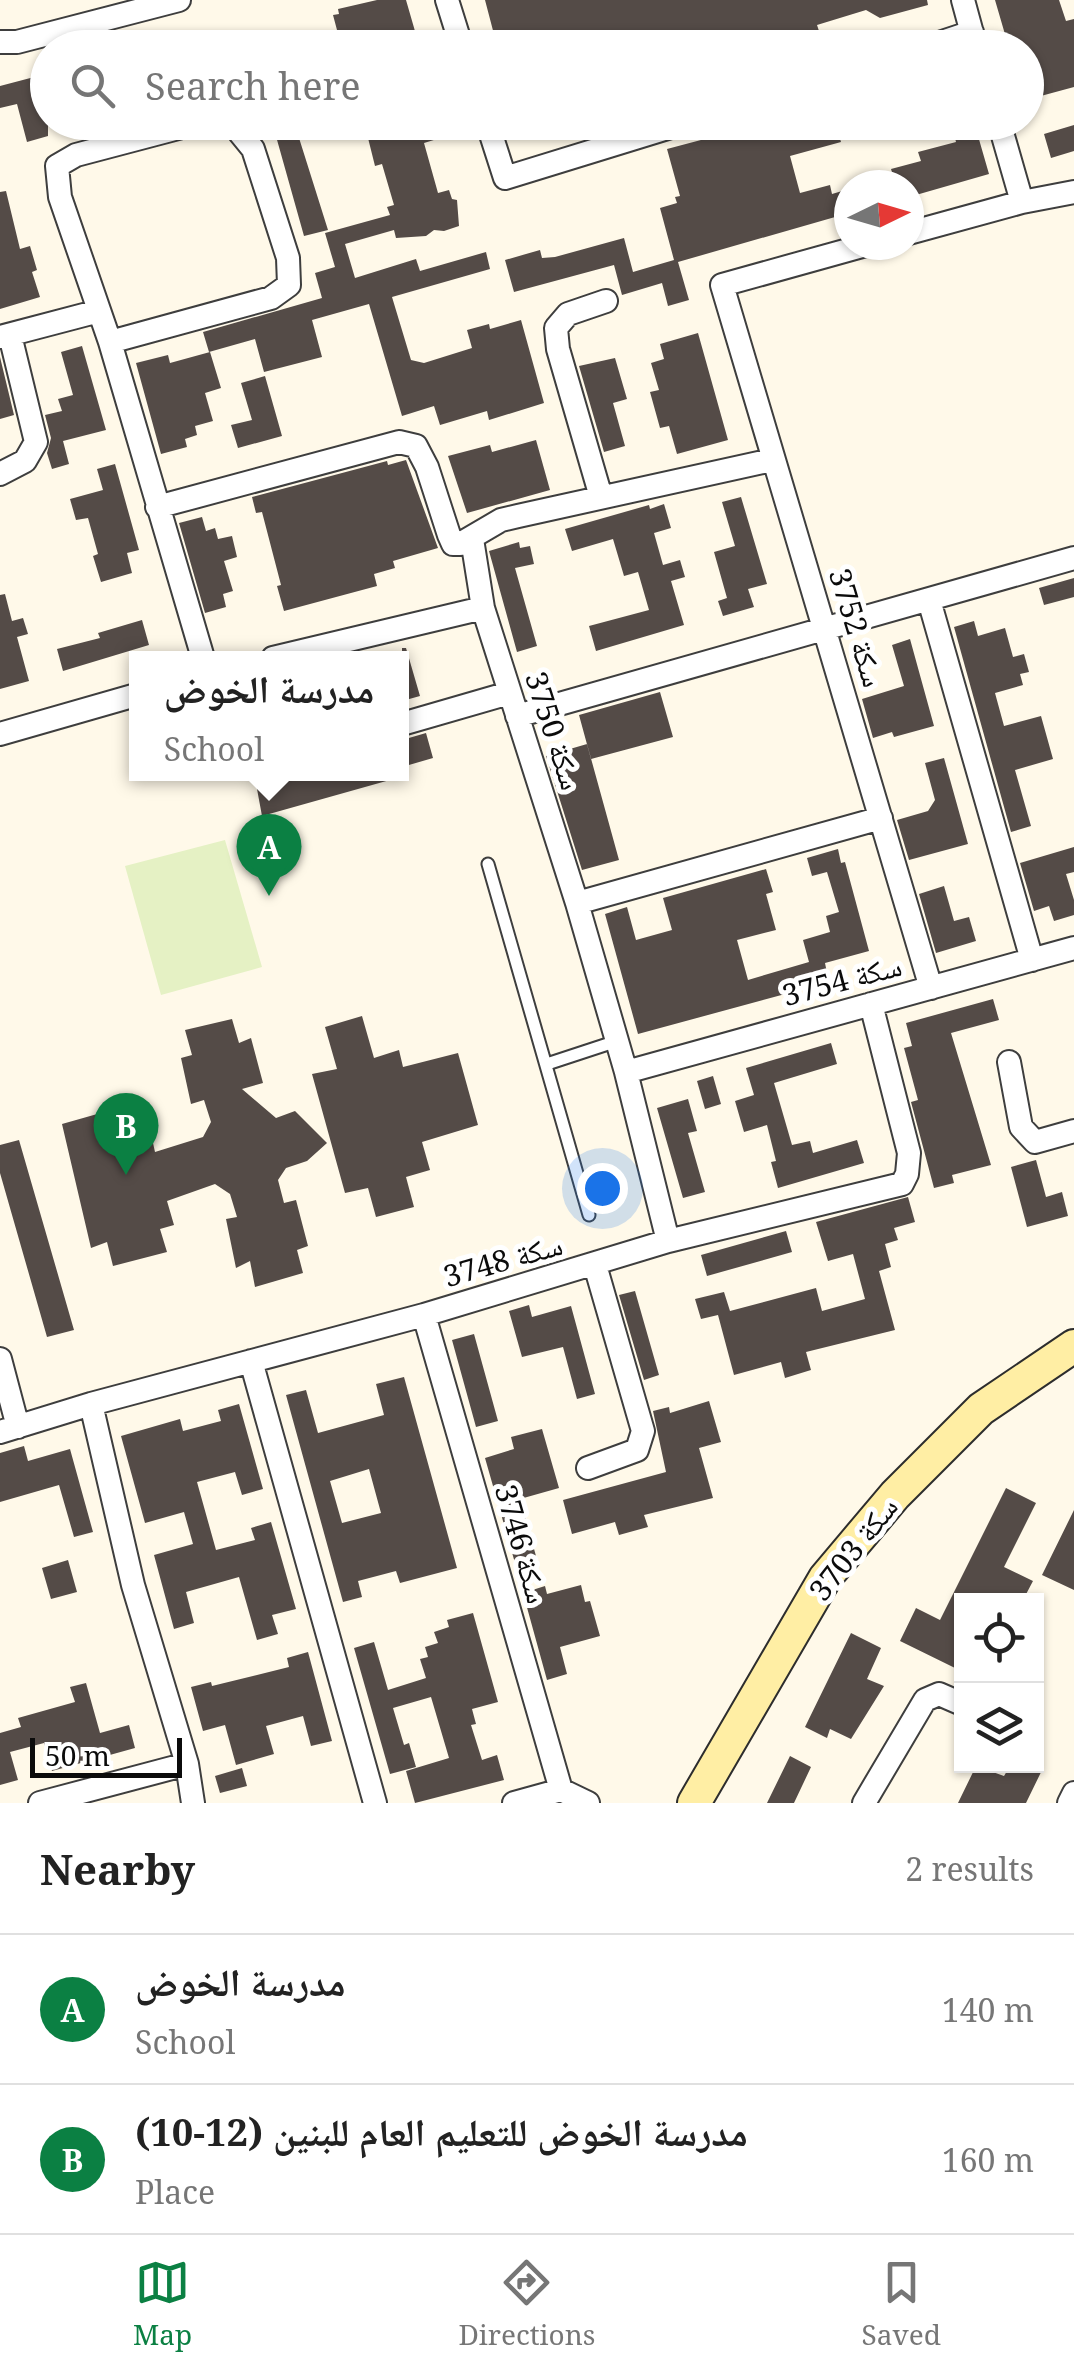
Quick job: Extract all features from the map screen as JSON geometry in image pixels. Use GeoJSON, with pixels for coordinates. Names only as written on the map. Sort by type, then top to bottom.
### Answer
{"type":"FeatureCollection","features":[{"type":"Feature","properties":{"kind":"street"},"geometry":{"type":"LineString","coordinates":[[62,30],[178,0]]}},
{"type":"Feature","properties":{"kind":"street"},"geometry":{"type":"LineString","coordinates":[[447,0],[456,30]]}},
{"type":"Feature","properties":{"kind":"street"},"geometry":{"type":"LineString","coordinates":[[963,0],[971,30]]}},
{"type":"Feature","properties":{"kind":"street"},"geometry":{"type":"LineString","coordinates":[[0,42],[30,38]]}},
{"type":"Feature","properties":{"kind":"street"},"geometry":{"type":"LineString","coordinates":[[133,140],[76,155],[57,166],[60,197],[110,342],[201,651]]}},
{"type":"Feature","properties":{"kind":"street"},"geometry":{"type":"LineString","coordinates":[[110,342],[271,298],[289,285],[288,258],[253,150],[245,140]]}},
{"type":"Feature","properties":{"kind":"street"},"geometry":{"type":"LineString","coordinates":[[493,140],[505,178],[628,140]]}},
{"type":"Feature","properties":{"kind":"street"},"geometry":{"type":"LineString","coordinates":[[1004,140],[1022,202]]}},
{"type":"Feature","properties":{"kind":"street"},"geometry":{"type":"LineString","coordinates":[[924,229],[1074,192]]}},
{"type":"Feature","properties":{"kind":"street","name":"سكة 3752"},"geometry":{"type":"LineString","coordinates":[[834,254],[722,285],[931,988]]}},
{"type":"Feature","properties":{"kind":"street"},"geometry":{"type":"LineString","coordinates":[[601,497],[558,350],[556,328],[568,314],[606,302]]}},
{"type":"Feature","properties":{"kind":"street"},"geometry":{"type":"LineString","coordinates":[[0,474],[25,461],[36,442],[5,336],[99,311]]}},
{"type":"Feature","properties":{"kind":"street"},"geometry":{"type":"LineString","coordinates":[[157,507],[399,442],[416,446],[454,544],[472,539],[501,520],[772,460]]}},
{"type":"Feature","properties":{"kind":"street","name":"سكة 3750"},"geometry":{"type":"LineString","coordinates":[[472,539],[483,608],[577,903],[626,1072],[668,1241]]}},
{"type":"Feature","properties":{"kind":"street"},"geometry":{"type":"LineString","coordinates":[[517,716],[1074,558]]}},
{"type":"Feature","properties":{"kind":"street"},"geometry":{"type":"LineString","coordinates":[[929,600],[1032,960]]}},
{"type":"Feature","properties":{"kind":"street"},"geometry":{"type":"LineString","coordinates":[[302,651],[483,608]]}},
{"type":"Feature","properties":{"kind":"street"},"geometry":{"type":"LineString","coordinates":[[409,722],[509,693]]}},
{"type":"Feature","properties":{"kind":"street"},"geometry":{"type":"LineString","coordinates":[[0,734],[129,697]]}},
{"type":"Feature","properties":{"kind":"street"},"geometry":{"type":"LineString","coordinates":[[577,903],[881,818]]}},
{"type":"Feature","properties":{"kind":"street","name":"سكة 3754"},"geometry":{"type":"LineString","coordinates":[[626,1072],[1074,948]]}},
{"type":"Feature","properties":{"kind":"street","name":"سكة 3748"},"geometry":{"type":"LineString","coordinates":[[9,1430],[91,1404],[424,1315],[668,1241],[902,1184],[909,1152],[871,1004]]}},
{"type":"Feature","properties":{"kind":"street"},"geometry":{"type":"LineString","coordinates":[[1009,1062],[1026,1136],[1035,1142],[1074,1131]]}},
{"type":"Feature","properties":{"kind":"street"},"geometry":{"type":"LineString","coordinates":[[588,1468],[637,1450],[642,1432],[595,1265]]}},
{"type":"Feature","properties":{"kind":"street","name":"سكة 3746"},"geometry":{"type":"LineString","coordinates":[[424,1315],[562,1790]]}},
{"type":"Feature","properties":{"kind":"street","name":"سكة 3703"},"geometry":{"type":"LineString","coordinates":[[694,1803],[825,1578],[894,1495],[981,1409],[1074,1346]]}},
{"type":"Feature","properties":{"kind":"street"},"geometry":{"type":"LineString","coordinates":[[0,1359],[9,1430]]}},
{"type":"Feature","properties":{"kind":"street"},"geometry":{"type":"LineString","coordinates":[[251,1361],[375,1803]]}},
{"type":"Feature","properties":{"kind":"street"},"geometry":{"type":"LineString","coordinates":[[91,1404],[133,1585],[187,1764],[194,1803]]}},
{"type":"Feature","properties":{"kind":"street"},"geometry":{"type":"LineString","coordinates":[[864,1803],[925,1700],[939,1694],[954,1701]]}},
{"type":"Feature","properties":{"kind":"street"},"geometry":{"type":"LineString","coordinates":[[40,1803],[187,1764]]}},
{"type":"Feature","properties":{"kind":"street"},"geometry":{"type":"LineString","coordinates":[[514,1803],[562,1790],[588,1803]]}},
{"type":"Feature","properties":{"kind":"street"},"geometry":{"type":"LineString","coordinates":[[1069,1803],[1074,1793]]}},
{"type":"Feature","properties":{"kind":"lane"},"geometry":{"type":"LineString","coordinates":[[488,864],[588,1215]]}},
{"type":"Feature","properties":{"kind":"lane"},"geometry":{"type":"LineString","coordinates":[[547,1064],[617,1041]]}},
{"type":"Feature","properties":{"kind":"green space"},"geometry":{"type":"Polygon","coordinates":[[[225,840],[262,967],[161,995],[125,866],[225,840]]]}},
{"type":"Feature","properties":{"kind":"building"},"geometry":{"type":"Polygon","coordinates":[[[377,0],[406,0],[415,30],[337,30],[333,15],[339,14],[338,9],[377,0]]]}},
{"type":"Feature","properties":{"kind":"building"},"geometry":{"type":"Polygon","coordinates":[[[485,0],[927,0],[928,5],[880,18],[866,10],[817,25],[819,30],[493,30],[485,0]]]}},
{"type":"Feature","properties":{"kind":"building"},"geometry":{"type":"Polygon","coordinates":[[[995,0],[1059,0],[1066,21],[1074,19],[1074,87],[1044,95],[1044,30],[1004,30],[995,0]]]}},
{"type":"Feature","properties":{"kind":"building"},"geometry":{"type":"Polygon","coordinates":[[[30,78],[30,140],[34,140],[27,142],[17,104],[0,108],[0,86],[30,78]]]}},
{"type":"Feature","properties":{"kind":"building"},"geometry":{"type":"Polygon","coordinates":[[[1074,125],[1074,151],[1051,158],[1044,134],[1074,125]]]}},
{"type":"Feature","properties":{"kind":"building"},"geometry":{"type":"Polygon","coordinates":[[[277,140],[300,140],[328,230],[304,236],[277,140]]]}},
{"type":"Feature","properties":{"kind":"building"},"geometry":{"type":"Polygon","coordinates":[[[368,140],[434,140],[424,143],[438,193],[449,190],[452,199],[457,200],[459,226],[434,230],[426,236],[396,238],[394,230],[345,244],[355,278],[416,259],[420,271],[486,252],[490,269],[392,297],[411,360],[424,363],[472,348],[467,330],[489,324],[490,329],[521,320],[544,403],[489,420],[487,411],[440,425],[434,406],[402,416],[369,304],[312,320],[322,357],[264,372],[255,339],[209,352],[203,332],[322,298],[315,273],[335,267],[325,233],[390,215],[387,207],[394,205],[382,164],[375,166],[368,140]]]}},
{"type":"Feature","properties":{"kind":"building"},"geometry":{"type":"Polygon","coordinates":[[[701,140],[840,140],[790,156],[800,193],[830,185],[834,217],[678,262],[689,300],[668,306],[662,283],[622,295],[614,265],[514,292],[505,260],[540,250],[542,258],[555,257],[624,238],[633,272],[674,260],[660,208],[677,203],[675,197],[680,196],[667,149],[701,140]]]}},
{"type":"Feature","properties":{"kind":"building"},"geometry":{"type":"Polygon","coordinates":[[[956,140],[979,140],[989,174],[924,193],[924,170],[891,169],[921,161],[918,152],[956,140]]]}},
{"type":"Feature","properties":{"kind":"building"},"geometry":{"type":"Polygon","coordinates":[[[6,191],[20,249],[30,246],[37,270],[32,272],[40,297],[0,309],[0,192],[6,191]]]}},
{"type":"Feature","properties":{"kind":"building"},"geometry":{"type":"Polygon","coordinates":[[[698,333],[728,440],[677,454],[669,426],[660,428],[650,392],[659,390],[651,363],[664,359],[660,344],[698,333]]]}},
{"type":"Feature","properties":{"kind":"building"},"geometry":{"type":"Polygon","coordinates":[[[82,346],[106,430],[63,441],[69,464],[52,469],[45,415],[62,411],[58,399],[73,395],[61,352],[82,346]]]}},
{"type":"Feature","properties":{"kind":"building"},"geometry":{"type":"Polygon","coordinates":[[[210,352],[221,388],[205,393],[213,421],[195,426],[197,435],[185,439],[187,447],[161,454],[136,363],[168,355],[170,363],[210,352]]]}},
{"type":"Feature","properties":{"kind":"building"},"geometry":{"type":"Polygon","coordinates":[[[0,357],[14,415],[0,419],[0,357]]]}},
{"type":"Feature","properties":{"kind":"building"},"geometry":{"type":"Polygon","coordinates":[[[615,358],[627,399],[613,403],[625,446],[604,452],[579,366],[615,358]]]}},
{"type":"Feature","properties":{"kind":"building"},"geometry":{"type":"Polygon","coordinates":[[[265,376],[282,436],[238,448],[231,425],[252,420],[241,383],[265,376]]]}},
{"type":"Feature","properties":{"kind":"building"},"geometry":{"type":"Polygon","coordinates":[[[536,440],[550,490],[467,513],[448,456],[490,445],[492,452],[536,440]]]}},
{"type":"Feature","properties":{"kind":"building"},"geometry":{"type":"Polygon","coordinates":[[[406,460],[438,548],[393,561],[395,568],[374,574],[377,586],[284,611],[262,512],[256,513],[252,497],[387,461],[388,465],[406,460]]]}},
{"type":"Feature","properties":{"kind":"building"},"geometry":{"type":"Polygon","coordinates":[[[115,464],[139,550],[127,553],[132,573],[101,582],[88,518],[76,520],[70,499],[103,490],[97,469],[115,464]]]}},
{"type":"Feature","properties":{"kind":"building"},"geometry":{"type":"Polygon","coordinates":[[[741,497],[767,584],[748,589],[754,607],[723,616],[718,601],[727,598],[714,552],[735,546],[722,502],[741,497]]]}},
{"type":"Feature","properties":{"kind":"building"},"geometry":{"type":"Polygon","coordinates":[[[664,504],[671,528],[654,533],[663,565],[680,560],[685,577],[671,581],[684,625],[596,651],[589,626],[649,610],[638,572],[624,576],[613,539],[572,551],[565,529],[664,504]]]}},
{"type":"Feature","properties":{"kind":"building"},"geometry":{"type":"Polygon","coordinates":[[[202,517],[206,531],[215,528],[218,539],[232,536],[237,557],[224,561],[233,591],[223,594],[226,607],[205,613],[179,523],[202,517]]]}},
{"type":"Feature","properties":{"kind":"building"},"geometry":{"type":"Polygon","coordinates":[[[519,542],[520,548],[530,546],[534,564],[515,568],[537,646],[517,652],[489,551],[519,542]]]}},
{"type":"Feature","properties":{"kind":"building"},"geometry":{"type":"Polygon","coordinates":[[[1074,578],[1074,597],[1044,605],[1039,588],[1074,578]]]}},
{"type":"Feature","properties":{"kind":"building"},"geometry":{"type":"Polygon","coordinates":[[[5,594],[12,621],[23,618],[28,634],[17,637],[29,681],[0,689],[0,595],[5,594]]]}},
{"type":"Feature","properties":{"kind":"building"},"geometry":{"type":"Polygon","coordinates":[[[142,620],[149,645],[63,671],[57,649],[100,638],[98,633],[142,620]]]}},
{"type":"Feature","properties":{"kind":"building"},"geometry":{"type":"Polygon","coordinates":[[[974,621],[978,636],[1005,628],[1013,657],[1024,654],[1029,672],[1020,674],[1023,685],[995,693],[1004,726],[1041,716],[1053,759],[1015,770],[1031,826],[1011,832],[954,627],[974,621]]]}},
{"type":"Feature","properties":{"kind":"building"},"geometry":{"type":"Polygon","coordinates":[[[910,639],[934,726],[894,737],[892,732],[873,738],[862,699],[904,686],[892,645],[910,639]]]}},
{"type":"Feature","properties":{"kind":"building"},"geometry":{"type":"Polygon","coordinates":[[[409,658],[420,696],[409,699],[409,658]]]}},
{"type":"Feature","properties":{"kind":"building"},"geometry":{"type":"Polygon","coordinates":[[[660,692],[673,737],[591,759],[579,715],[660,692]]]}},
{"type":"Feature","properties":{"kind":"building"},"geometry":{"type":"Polygon","coordinates":[[[426,733],[433,758],[409,765],[409,738],[426,733]]]}},
{"type":"Feature","properties":{"kind":"building"},"geometry":{"type":"Polygon","coordinates":[[[587,744],[619,860],[582,870],[546,756],[587,744]]]}},
{"type":"Feature","properties":{"kind":"building"},"geometry":{"type":"Polygon","coordinates":[[[944,758],[968,844],[909,860],[897,820],[928,811],[935,800],[925,763],[944,758]]]}},
{"type":"Feature","properties":{"kind":"building"},"geometry":{"type":"Polygon","coordinates":[[[262,781],[386,781],[262,816],[257,789],[264,787],[262,781]]]}},
{"type":"Feature","properties":{"kind":"building"},"geometry":{"type":"Polygon","coordinates":[[[1074,847],[1074,872],[1066,874],[1074,915],[1054,921],[1049,906],[1034,911],[1020,863],[1074,847]]]}},
{"type":"Feature","properties":{"kind":"building"},"geometry":{"type":"Polygon","coordinates":[[[838,849],[869,951],[825,963],[827,973],[798,981],[800,990],[638,1034],[605,914],[627,907],[636,940],[672,930],[663,898],[766,869],[773,892],[766,894],[776,930],[737,940],[748,980],[809,962],[803,940],[830,932],[826,916],[839,912],[827,872],[812,876],[807,858],[838,849]]]}},
{"type":"Feature","properties":{"kind":"building"},"geometry":{"type":"Polygon","coordinates":[[[944,886],[954,921],[969,917],[976,941],[936,953],[919,894],[944,886]]]}},
{"type":"Feature","properties":{"kind":"building"},"geometry":{"type":"Polygon","coordinates":[[[993,999],[999,1020],[951,1033],[991,1165],[952,1175],[954,1183],[934,1188],[911,1102],[918,1100],[904,1048],[912,1046],[906,1023],[993,999]]]}},
{"type":"Feature","properties":{"kind":"building"},"geometry":{"type":"Polygon","coordinates":[[[362,1016],[374,1058],[399,1050],[403,1067],[458,1053],[478,1125],[422,1142],[430,1170],[406,1177],[414,1207],[376,1217],[368,1188],[345,1193],[312,1074],[337,1069],[325,1027],[362,1016]]]}},
{"type":"Feature","properties":{"kind":"building"},"geometry":{"type":"Polygon","coordinates":[[[232,1019],[239,1043],[251,1038],[263,1083],[242,1089],[276,1118],[295,1111],[327,1143],[307,1161],[286,1168],[278,1180],[284,1203],[296,1200],[308,1246],[297,1250],[303,1273],[255,1287],[250,1261],[236,1268],[226,1219],[237,1217],[230,1194],[215,1184],[167,1201],[174,1225],[160,1229],[167,1252],[113,1266],[107,1242],[91,1248],[62,1124],[129,1105],[132,1130],[149,1125],[155,1152],[203,1137],[211,1122],[204,1100],[191,1104],[181,1058],[192,1055],[185,1030],[232,1019]]]}},
{"type":"Feature","properties":{"kind":"building"},"geometry":{"type":"Polygon","coordinates":[[[831,1043],[837,1064],[774,1083],[792,1145],[810,1141],[813,1153],[857,1140],[864,1163],[778,1188],[767,1125],[744,1132],[735,1101],[754,1095],[746,1068],[831,1043]]]}},
{"type":"Feature","properties":{"kind":"building"},"geometry":{"type":"Polygon","coordinates":[[[713,1076],[721,1104],[705,1109],[697,1081],[713,1076]]]}},
{"type":"Feature","properties":{"kind":"building"},"geometry":{"type":"Polygon","coordinates":[[[688,1099],[697,1131],[688,1133],[705,1192],[683,1198],[657,1108],[688,1099]]]}},
{"type":"Feature","properties":{"kind":"building"},"geometry":{"type":"Polygon","coordinates":[[[19,1140],[74,1330],[47,1337],[0,1173],[0,1145],[19,1140]]]}},
{"type":"Feature","properties":{"kind":"building"},"geometry":{"type":"Polygon","coordinates":[[[1036,1160],[1046,1197],[1062,1192],[1068,1216],[1027,1227],[1011,1167],[1036,1160]]]}},
{"type":"Feature","properties":{"kind":"building"},"geometry":{"type":"Polygon","coordinates":[[[908,1197],[915,1222],[894,1228],[898,1240],[885,1244],[891,1267],[879,1271],[895,1330],[806,1352],[811,1370],[785,1378],[781,1362],[734,1375],[718,1315],[701,1319],[695,1299],[724,1292],[730,1311],[816,1288],[822,1311],[865,1299],[853,1254],[828,1261],[816,1222],[908,1197]]]}},
{"type":"Feature","properties":{"kind":"building"},"geometry":{"type":"Polygon","coordinates":[[[786,1231],[792,1252],[707,1276],[701,1255],[786,1231]]]}},
{"type":"Feature","properties":{"kind":"building"},"geometry":{"type":"Polygon","coordinates":[[[635,1291],[659,1375],[644,1380],[619,1295],[635,1291]]]}},
{"type":"Feature","properties":{"kind":"building"},"geometry":{"type":"Polygon","coordinates":[[[529,1305],[532,1317],[571,1306],[595,1394],[577,1399],[563,1347],[522,1357],[509,1311],[529,1305]]]}},
{"type":"Feature","properties":{"kind":"building"},"geometry":{"type":"Polygon","coordinates":[[[474,1334],[498,1421],[476,1427],[452,1340],[474,1334]]]}},
{"type":"Feature","properties":{"kind":"building"},"geometry":{"type":"Polygon","coordinates":[[[404,1377],[457,1568],[400,1583],[396,1571],[358,1581],[362,1597],[343,1602],[286,1395],[306,1390],[318,1433],[384,1415],[376,1384],[404,1377]],[[369,1469],[330,1481],[342,1523],[381,1513],[369,1469]]]}},
{"type":"Feature","properties":{"kind":"building"},"geometry":{"type":"Polygon","coordinates":[[[709,1401],[721,1442],[699,1448],[713,1498],[644,1515],[648,1527],[619,1535],[615,1522],[572,1534],[563,1500],[666,1472],[653,1411],[669,1407],[670,1413],[709,1401]]]}},
{"type":"Feature","properties":{"kind":"building"},"geometry":{"type":"Polygon","coordinates":[[[239,1404],[263,1489],[242,1495],[235,1472],[197,1482],[216,1550],[255,1540],[251,1528],[271,1522],[296,1609],[272,1615],[278,1634],[257,1640],[239,1577],[186,1592],[194,1623],[174,1629],[154,1555],[193,1544],[184,1512],[145,1523],[121,1436],[180,1419],[183,1431],[221,1421],[218,1410],[239,1404]]]}},
{"type":"Feature","properties":{"kind":"building"},"geometry":{"type":"Polygon","coordinates":[[[542,1429],[559,1488],[520,1499],[536,1556],[515,1563],[485,1458],[514,1449],[511,1437],[542,1429]]]}},
{"type":"Feature","properties":{"kind":"building"},"geometry":{"type":"Polygon","coordinates":[[[24,1446],[28,1461],[70,1449],[93,1532],[74,1537],[59,1485],[0,1502],[0,1453],[24,1446]]]}},
{"type":"Feature","properties":{"kind":"building"},"geometry":{"type":"Polygon","coordinates":[[[1006,1488],[1036,1503],[1004,1567],[1033,1581],[1027,1593],[954,1593],[954,1668],[900,1641],[916,1608],[940,1620],[1006,1488]]]}},
{"type":"Feature","properties":{"kind":"building"},"geometry":{"type":"Polygon","coordinates":[[[1074,1510],[1074,1590],[1042,1575],[1074,1510]]]}},
{"type":"Feature","properties":{"kind":"building"},"geometry":{"type":"Polygon","coordinates":[[[68,1560],[77,1592],[51,1599],[42,1568],[68,1560]]]}},
{"type":"Feature","properties":{"kind":"building"},"geometry":{"type":"Polygon","coordinates":[[[581,1585],[600,1636],[560,1647],[567,1674],[547,1680],[523,1593],[545,1586],[547,1594],[581,1585]]]}},
{"type":"Feature","properties":{"kind":"building"},"geometry":{"type":"Polygon","coordinates":[[[473,1613],[498,1702],[472,1709],[476,1724],[471,1725],[482,1760],[497,1755],[504,1780],[415,1803],[406,1771],[449,1758],[431,1697],[393,1708],[404,1745],[409,1743],[416,1767],[390,1774],[354,1648],[374,1642],[388,1690],[426,1678],[420,1659],[428,1657],[425,1647],[438,1643],[434,1632],[449,1627],[447,1620],[473,1613]]]}},
{"type":"Feature","properties":{"kind":"building"},"geometry":{"type":"Polygon","coordinates":[[[851,1633],[881,1648],[867,1679],[884,1686],[851,1739],[830,1729],[827,1738],[805,1727],[851,1633]]]}},
{"type":"Feature","properties":{"kind":"building"},"geometry":{"type":"Polygon","coordinates":[[[308,1652],[332,1741],[311,1746],[303,1716],[266,1726],[274,1754],[236,1765],[225,1725],[203,1731],[191,1687],[211,1682],[212,1686],[289,1667],[287,1658],[308,1652]]]}},
{"type":"Feature","properties":{"kind":"building"},"geometry":{"type":"Polygon","coordinates":[[[86,1683],[100,1733],[129,1725],[135,1748],[52,1771],[44,1743],[10,1752],[18,1780],[0,1785],[0,1733],[21,1727],[18,1718],[75,1702],[70,1687],[86,1683]]]}},
{"type":"Feature","properties":{"kind":"building"},"geometry":{"type":"Polygon","coordinates":[[[790,1756],[811,1767],[794,1803],[767,1803],[790,1756]]]}},
{"type":"Feature","properties":{"kind":"building"},"geometry":{"type":"Polygon","coordinates":[[[242,1768],[247,1786],[220,1793],[215,1776],[242,1768]]]}},
{"type":"Feature","properties":{"kind":"building"},"geometry":{"type":"Polygon","coordinates":[[[973,1773],[1041,1773],[1026,1803],[958,1803],[973,1773]]]}},
{"type":"Feature","properties":{"kind":"place","name":"مدرسة الخوض"},"geometry":{"type":"Point","coordinates":[269,896]}},
{"type":"Feature","properties":{"kind":"place","name":"مدرسة الخوض للتعليم العام للبنين (12-10)"},"geometry":{"type":"Point","coordinates":[126,1175]}}]}
